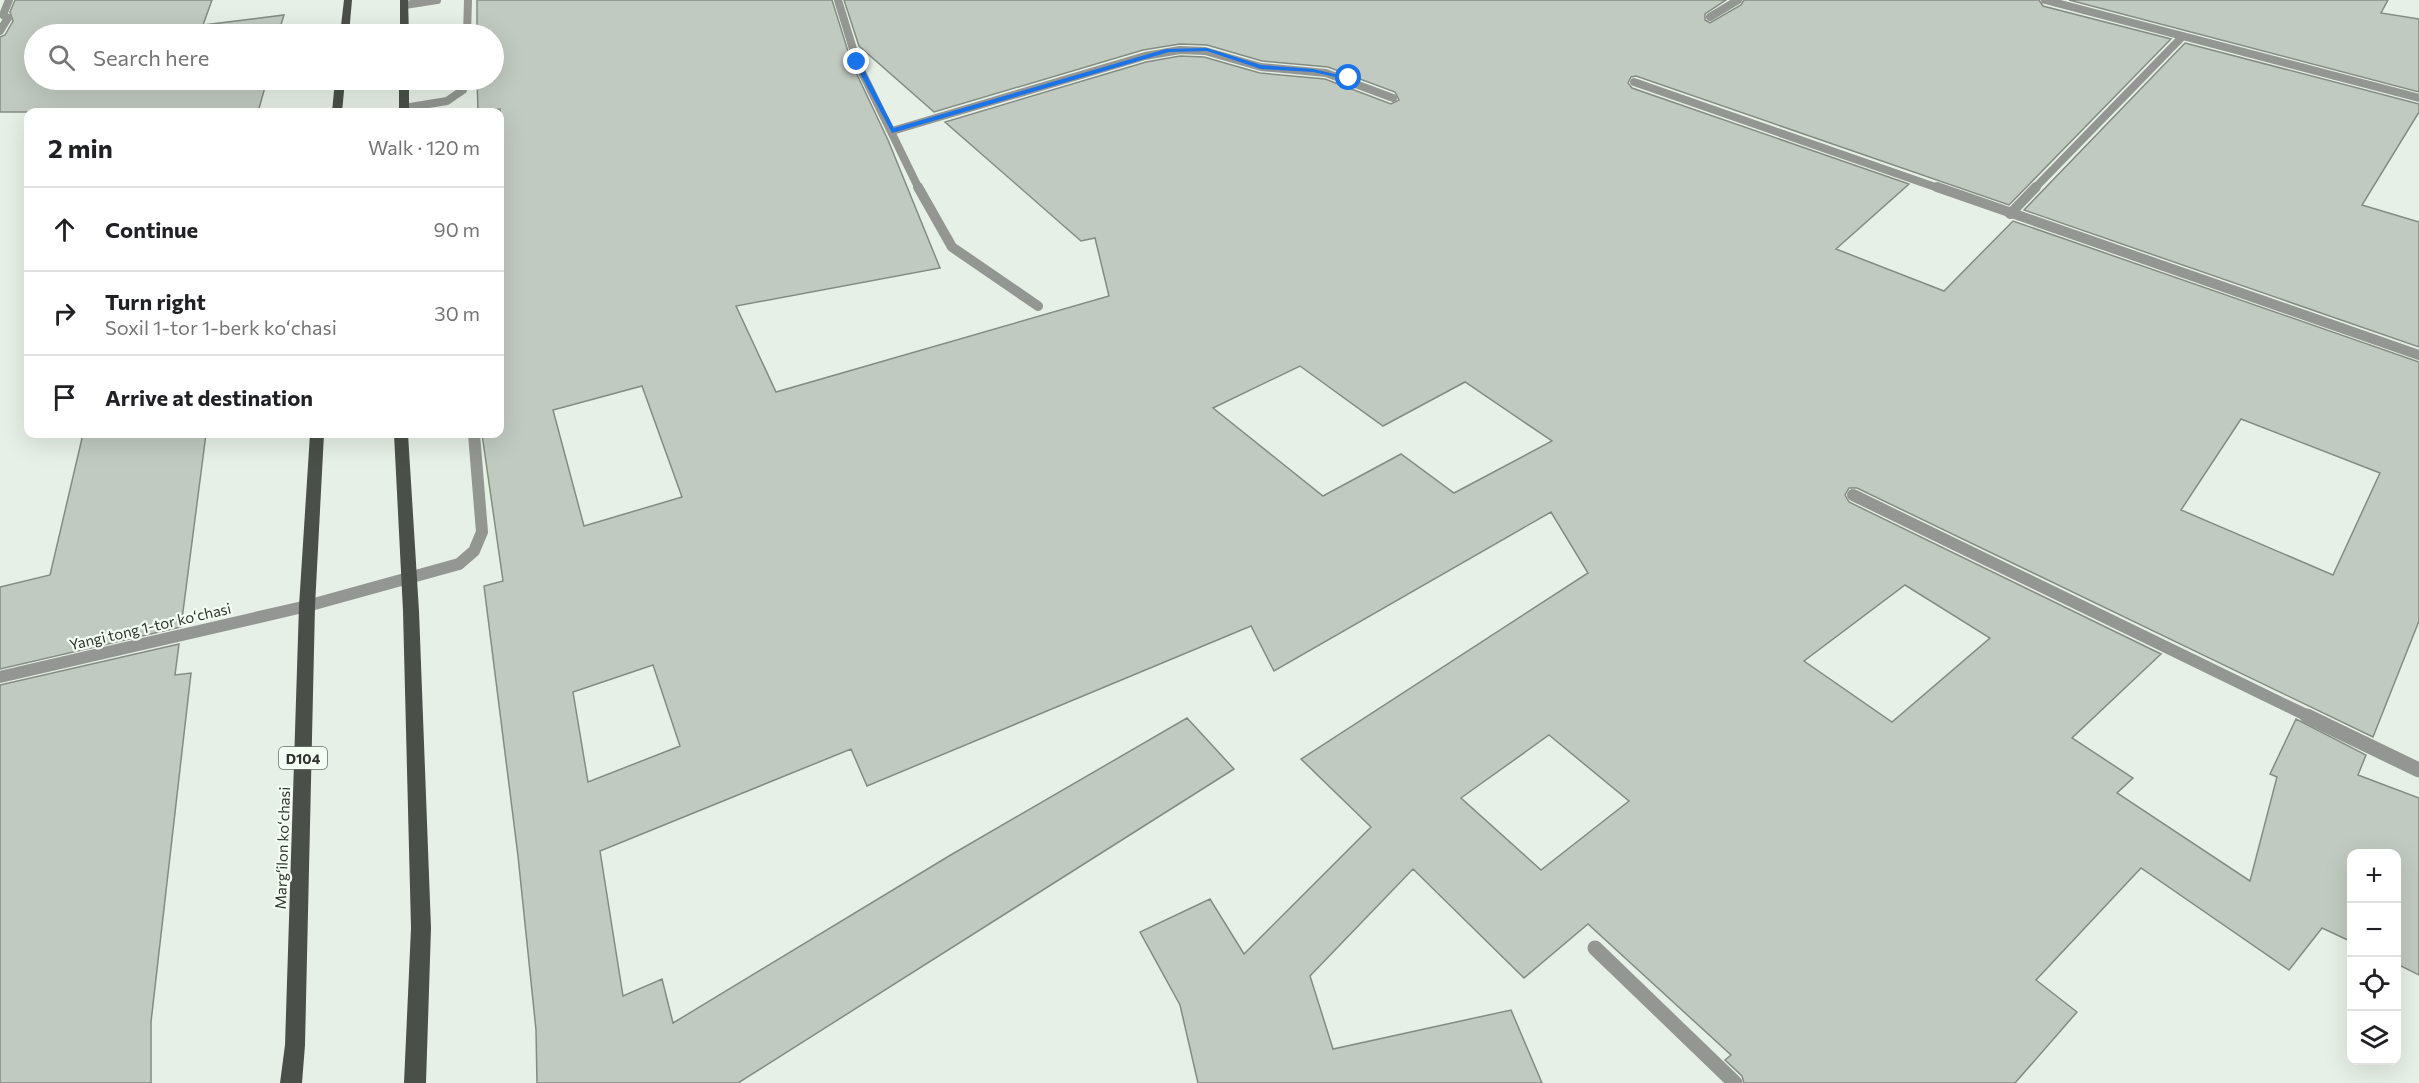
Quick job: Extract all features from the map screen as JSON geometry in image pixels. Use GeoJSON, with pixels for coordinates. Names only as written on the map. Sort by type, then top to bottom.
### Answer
{"type":"FeatureCollection","features":[{"type":"Feature","properties":{"kind":"main road"},"geometry":{"type":"LineString","coordinates":[[346,24],[348,0]]}},
{"type":"Feature","properties":{"kind":"main road"},"geometry":{"type":"LineString","coordinates":[[404,2],[405,24]]}},
{"type":"Feature","properties":{"kind":"main road"},"geometry":{"type":"LineString","coordinates":[[337,108],[339,90]]}},
{"type":"Feature","properties":{"kind":"main road"},"geometry":{"type":"LineString","coordinates":[[404,90],[404,108]]}},
{"type":"Feature","properties":{"kind":"main road","name":"Margʻilon koʻchasi"},"geometry":{"type":"LineString","coordinates":[[291,1083],[295,1045],[307,606],[317,438]]}},
{"type":"Feature","properties":{"kind":"main road"},"geometry":{"type":"LineString","coordinates":[[401,438],[410,578],[421,928],[415,1083]]}},
{"type":"Feature","properties":{"kind":"street"},"geometry":{"type":"LineString","coordinates":[[0,32],[8,18],[3,15],[3,11],[9,0]]}},
{"type":"Feature","properties":{"kind":"street"},"geometry":{"type":"LineString","coordinates":[[404,2],[437,0]]}},
{"type":"Feature","properties":{"kind":"street"},"geometry":{"type":"LineString","coordinates":[[467,24],[468,0]]}},
{"type":"Feature","properties":{"kind":"street"},"geometry":{"type":"LineString","coordinates":[[838,0],[857,62],[923,196],[952,247],[1038,306]]}},
{"type":"Feature","properties":{"kind":"street"},"geometry":{"type":"LineString","coordinates":[[1710,17],[1738,0]]}},
{"type":"Feature","properties":{"kind":"street"},"geometry":{"type":"LineString","coordinates":[[2045,0],[2419,98]]}},
{"type":"Feature","properties":{"kind":"street"},"geometry":{"type":"LineString","coordinates":[[2010,214],[2182,36]]}},
{"type":"Feature","properties":{"kind":"street"},"geometry":{"type":"LineString","coordinates":[[892,131],[1145,56],[1187,48],[1207,50],[1261,67],[1313,70],[1349,78],[1393,98]]}},
{"type":"Feature","properties":{"kind":"street"},"geometry":{"type":"LineString","coordinates":[[1634,82],[2419,355]]}},
{"type":"Feature","properties":{"kind":"street"},"geometry":{"type":"LineString","coordinates":[[414,108],[447,101],[463,90]]}},
{"type":"Feature","properties":{"kind":"street","name":"Yangi tong 1-tor koʻchasi"},"geometry":{"type":"LineString","coordinates":[[0,677],[307,606],[459,564],[478,546],[482,532],[474,438]]}},
{"type":"Feature","properties":{"kind":"street"},"geometry":{"type":"LineString","coordinates":[[1853,495],[2419,770]]}},
{"type":"Feature","properties":{"kind":"street"},"geometry":{"type":"LineString","coordinates":[[1595,948],[1735,1083]]}},
{"type":"Feature","properties":{"kind":"building"},"geometry":{"type":"Polygon","coordinates":[[[15,0],[212,0],[203,24],[24,24],[24,90],[264,90],[259,108],[24,108],[24,112],[0,112],[0,37],[5,35],[13,21],[10,12],[15,0]]]}},
{"type":"Feature","properties":{"kind":"building"},"geometry":{"type":"Polygon","coordinates":[[[477,0],[832,0],[852,64],[888,140],[940,268],[736,306],[776,392],[1109,296],[1095,238],[1081,241],[945,122],[1146,62],[1180,56],[1204,57],[1260,73],[1325,79],[1391,104],[1399,100],[1395,92],[1328,67],[1262,61],[1207,45],[1180,44],[1143,50],[934,112],[859,46],[844,0],[1726,0],[1705,14],[1705,20],[1710,23],[1741,5],[1744,0],[2039,0],[2043,6],[2171,39],[2009,205],[1636,76],[1631,77],[1628,83],[1632,88],[1909,184],[1836,249],[1944,291],[2013,221],[2419,362],[2419,621],[2373,737],[1857,488],[1849,488],[1845,495],[1849,502],[2161,654],[2072,738],[2133,778],[2117,793],[2250,881],[2277,777],[2270,774],[2296,719],[2366,755],[2358,775],[2419,798],[2419,975],[2401,966],[2401,849],[2347,849],[2347,940],[2322,928],[2289,970],[2141,868],[2036,980],[2077,1012],[2015,1083],[1744,1083],[1742,1076],[1725,1060],[1731,1055],[1588,924],[1524,978],[1413,869],[1310,976],[1333,1049],[1511,1010],[1542,1083],[1198,1083],[1180,1005],[1140,932],[1210,899],[1244,954],[1371,827],[1301,759],[1588,573],[1551,512],[1274,671],[1251,626],[867,786],[851,749],[600,851],[623,996],[662,979],[673,1023],[949,856],[1187,718],[1234,769],[738,1083],[537,1083],[536,1030],[518,856],[484,586],[503,581],[483,438],[504,438],[504,108],[478,108],[477,90],[504,90],[504,24],[477,24],[477,0]],[[1300,366],[1213,408],[1323,496],[1401,454],[1454,493],[1552,441],[1465,382],[1383,426],[1300,366]],[[642,386],[553,410],[584,526],[682,497],[642,386]],[[2241,419],[2181,510],[2333,575],[2380,473],[2241,419]],[[1905,585],[1804,661],[1892,722],[1990,638],[1905,585]],[[653,665],[573,692],[588,782],[680,746],[653,665]],[[1549,735],[1461,798],[1541,870],[1629,801],[1549,735]]]}},
{"type":"Feature","properties":{"kind":"building"},"geometry":{"type":"Polygon","coordinates":[[[2069,0],[2388,0],[2381,13],[2419,19],[2419,92],[2069,0]]]}},
{"type":"Feature","properties":{"kind":"building"},"geometry":{"type":"Polygon","coordinates":[[[284,15],[281,24],[211,24],[284,15]]]}},
{"type":"Feature","properties":{"kind":"building"},"geometry":{"type":"Polygon","coordinates":[[[2185,43],[2419,104],[2419,112],[2362,205],[2419,222],[2419,347],[2024,210],[2185,43]]]}},
{"type":"Feature","properties":{"kind":"building"},"geometry":{"type":"Polygon","coordinates":[[[82,438],[205,438],[181,627],[0,669],[0,587],[50,575],[82,438]]]}},
{"type":"Feature","properties":{"kind":"building"},"geometry":{"type":"Polygon","coordinates":[[[179,644],[175,675],[191,673],[151,1022],[151,1083],[0,1083],[0,685],[179,644]]]}},
{"type":"Feature","properties":{"kind":"route"},"geometry":{"type":"LineString","coordinates":[[857,62],[892,131],[1168,50],[1187,48],[1207,50],[1261,67],[1286,71],[1313,70],[1349,78]]}}]}
